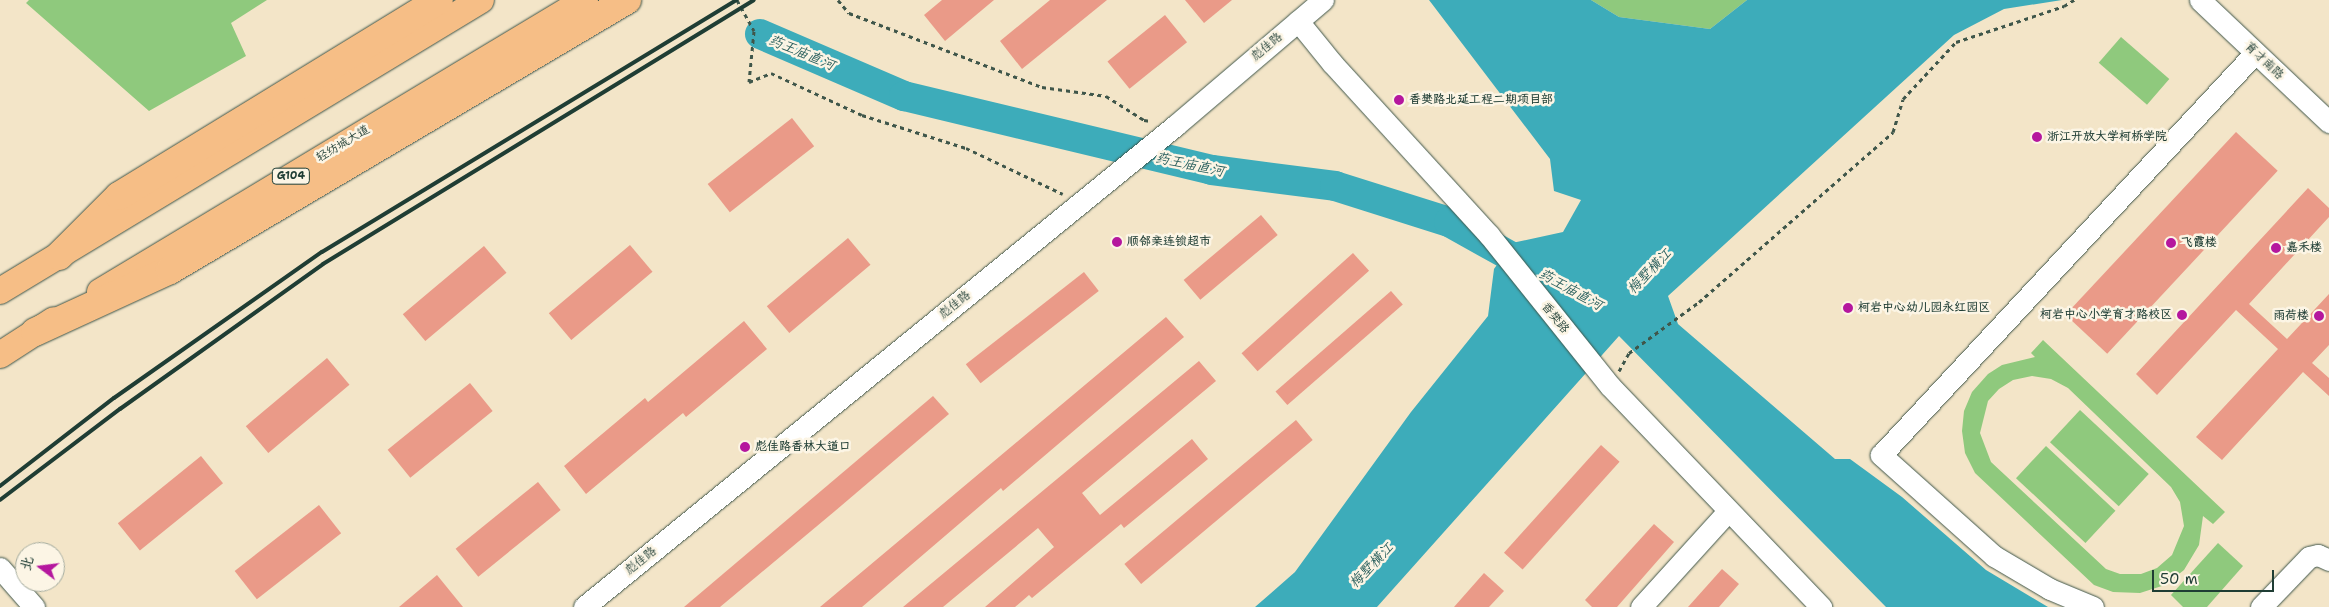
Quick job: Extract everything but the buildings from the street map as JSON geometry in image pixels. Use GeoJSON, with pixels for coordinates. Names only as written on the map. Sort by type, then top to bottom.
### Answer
{"type":"FeatureCollection","features":[{"type":"Feature","properties":{"kind":"highway"},"geometry":{"type":"LineString","coordinates":[[59,256],[119,196],[439,0]]}},
{"type":"Feature","properties":{"kind":"highway"},"geometry":{"type":"LineString","coordinates":[[35,332],[170,270],[627,0]]}},
{"type":"Feature","properties":{"kind":"main road"},"geometry":{"type":"LineString","coordinates":[[0,291],[481,0]]}},
{"type":"Feature","properties":{"kind":"main road","name":"轻纺城大道"},"geometry":{"type":"LineString","coordinates":[[0,355],[35,332],[585,0]]}},
{"type":"Feature","properties":{"kind":"street","name":"彪佳路"},"geometry":{"type":"LineString","coordinates":[[584,607],[1158,140],[1323,0]]}},
{"type":"Feature","properties":{"kind":"street","name":"育才南路"},"geometry":{"type":"LineString","coordinates":[[2200,0],[2329,122]]}},
{"type":"Feature","properties":{"kind":"street","name":"香樊路"},"geometry":{"type":"LineString","coordinates":[[1298,21],[1332,63],[1489,236],[1610,386],[1821,607]]}},
{"type":"Feature","properties":{"kind":"street"},"geometry":{"type":"LineString","coordinates":[[2093,607],[2050,589],[1994,556],[1881,455],[2255,53]]}},
{"type":"Feature","properties":{"kind":"street"},"geometry":{"type":"LineString","coordinates":[[1641,607],[1728,511]]}},
{"type":"Feature","properties":{"kind":"street"},"geometry":{"type":"LineString","coordinates":[[2261,607],[2309,557],[2318,555],[2329,560]]}},
{"type":"Feature","properties":{"kind":"street"},"geometry":{"type":"LineString","coordinates":[[0,568],[34,607]]}},
{"type":"Feature","properties":{"kind":"path"},"geometry":{"type":"LineString","coordinates":[[737,0],[754,31],[750,82],[771,73],[862,116],[966,148],[1081,202]]}},
{"type":"Feature","properties":{"kind":"path"},"geometry":{"type":"LineString","coordinates":[[838,0],[849,13],[1042,87],[1106,96],[1144,120],[1176,125]]}},
{"type":"Feature","properties":{"kind":"path"},"geometry":{"type":"LineString","coordinates":[[1629,353],[1681,316],[1893,132],[1902,100],[1956,42],[2064,6],[2074,0]]}},
{"type":"Feature","properties":{"kind":"green space"},"geometry":{"type":"Polygon","coordinates":[[[29,0],[267,0],[231,23],[246,56],[149,111],[26,3],[29,0]]]}},
{"type":"Feature","properties":{"kind":"green space"},"geometry":{"type":"Polygon","coordinates":[[[1591,0],[1747,0],[1710,29],[1619,17],[1591,0]]]}},
{"type":"Feature","properties":{"kind":"green space"},"geometry":{"type":"Polygon","coordinates":[[[2121,37],[2169,79],[2147,105],[2099,63],[2121,37]]]}},
{"type":"Feature","properties":{"kind":"green space"},"geometry":{"type":"Polygon","coordinates":[[[2043,340],[2225,512],[2213,524],[2203,516],[2199,545],[2184,570],[2165,585],[2140,593],[2113,592],[2094,585],[1975,473],[1965,453],[1962,431],[1964,411],[1972,392],[1988,374],[2002,365],[2035,357],[2031,353],[2043,340]],[[2032,376],[2013,380],[1999,389],[1988,401],[1980,433],[1991,462],[2106,569],[2120,574],[2141,574],[2157,568],[2172,555],[2184,526],[2180,502],[2171,487],[2068,388],[2051,379],[2032,376]]]}},
{"type":"Feature","properties":{"kind":"green space"},"geometry":{"type":"Polygon","coordinates":[[[2080,410],[2149,474],[2119,506],[2050,442],[2080,410]]]}},
{"type":"Feature","properties":{"kind":"green space"},"geometry":{"type":"Polygon","coordinates":[[[2046,446],[2115,511],[2085,543],[2016,478],[2046,446]]]}},
{"type":"Feature","properties":{"kind":"green space"},"geometry":{"type":"Polygon","coordinates":[[[2218,543],[2243,566],[2207,607],[2183,607],[2171,595],[2218,543]]]}},
{"type":"Feature","properties":{"kind":"water","name":"梅墅横江"},"geometry":{"type":"Polygon","coordinates":[[[1429,0],[1591,0],[1619,17],[1710,29],[1747,0],[2062,0],[2004,9],[1954,35],[1668,296],[1678,324],[1835,459],[1850,459],[1902,497],[1986,570],[2048,607],[1886,607],[1619,336],[1377,607],[1255,607],[1295,572],[1411,412],[1488,316],[1494,269],[1512,243],[1563,232],[1581,200],[1554,191],[1550,159],[1429,0]]]}},
{"type":"Feature","properties":{"kind":"waterway","name":"药王庙直河"},"geometry":{"type":"LineString","coordinates":[[760,34],[904,96],[1212,170],[1335,186],[1449,222],[1512,257]]}},
{"type":"Feature","properties":{"kind":"railway"},"geometry":{"type":"LineString","coordinates":[[0,486],[114,398],[322,252],[736,0]]}},
{"type":"Feature","properties":{"kind":"railway"},"geometry":{"type":"LineString","coordinates":[[0,500],[120,409],[323,264],[754,0]]}},
{"type":"Feature","properties":{"kind":"place","name":"香樊路北延工程二期项目部"},"geometry":{"type":"Point","coordinates":[1399,100]}},
{"type":"Feature","properties":{"kind":"place","name":"浙江开放大学柯桥学院"},"geometry":{"type":"Point","coordinates":[2037,137]}},
{"type":"Feature","properties":{"kind":"place","name":"顺邻亲连锁超市"},"geometry":{"type":"Point","coordinates":[1117,242]}},
{"type":"Feature","properties":{"kind":"place","name":"飞霞楼"},"geometry":{"type":"Point","coordinates":[2171,243]}},
{"type":"Feature","properties":{"kind":"place","name":"嘉禾楼"},"geometry":{"type":"Point","coordinates":[2276,248]}},
{"type":"Feature","properties":{"kind":"place","name":"柯岩中心幼儿园永红园区"},"geometry":{"type":"Point","coordinates":[1848,308]}},
{"type":"Feature","properties":{"kind":"place","name":"柯岩中心小学育才路校区"},"geometry":{"type":"Point","coordinates":[2182,315]}},
{"type":"Feature","properties":{"kind":"place","name":"雨荷楼"},"geometry":{"type":"Point","coordinates":[2319,316]}},
{"type":"Feature","properties":{"kind":"place","name":"彪佳路香林大道口"},"geometry":{"type":"Point","coordinates":[745,447]}}]}
